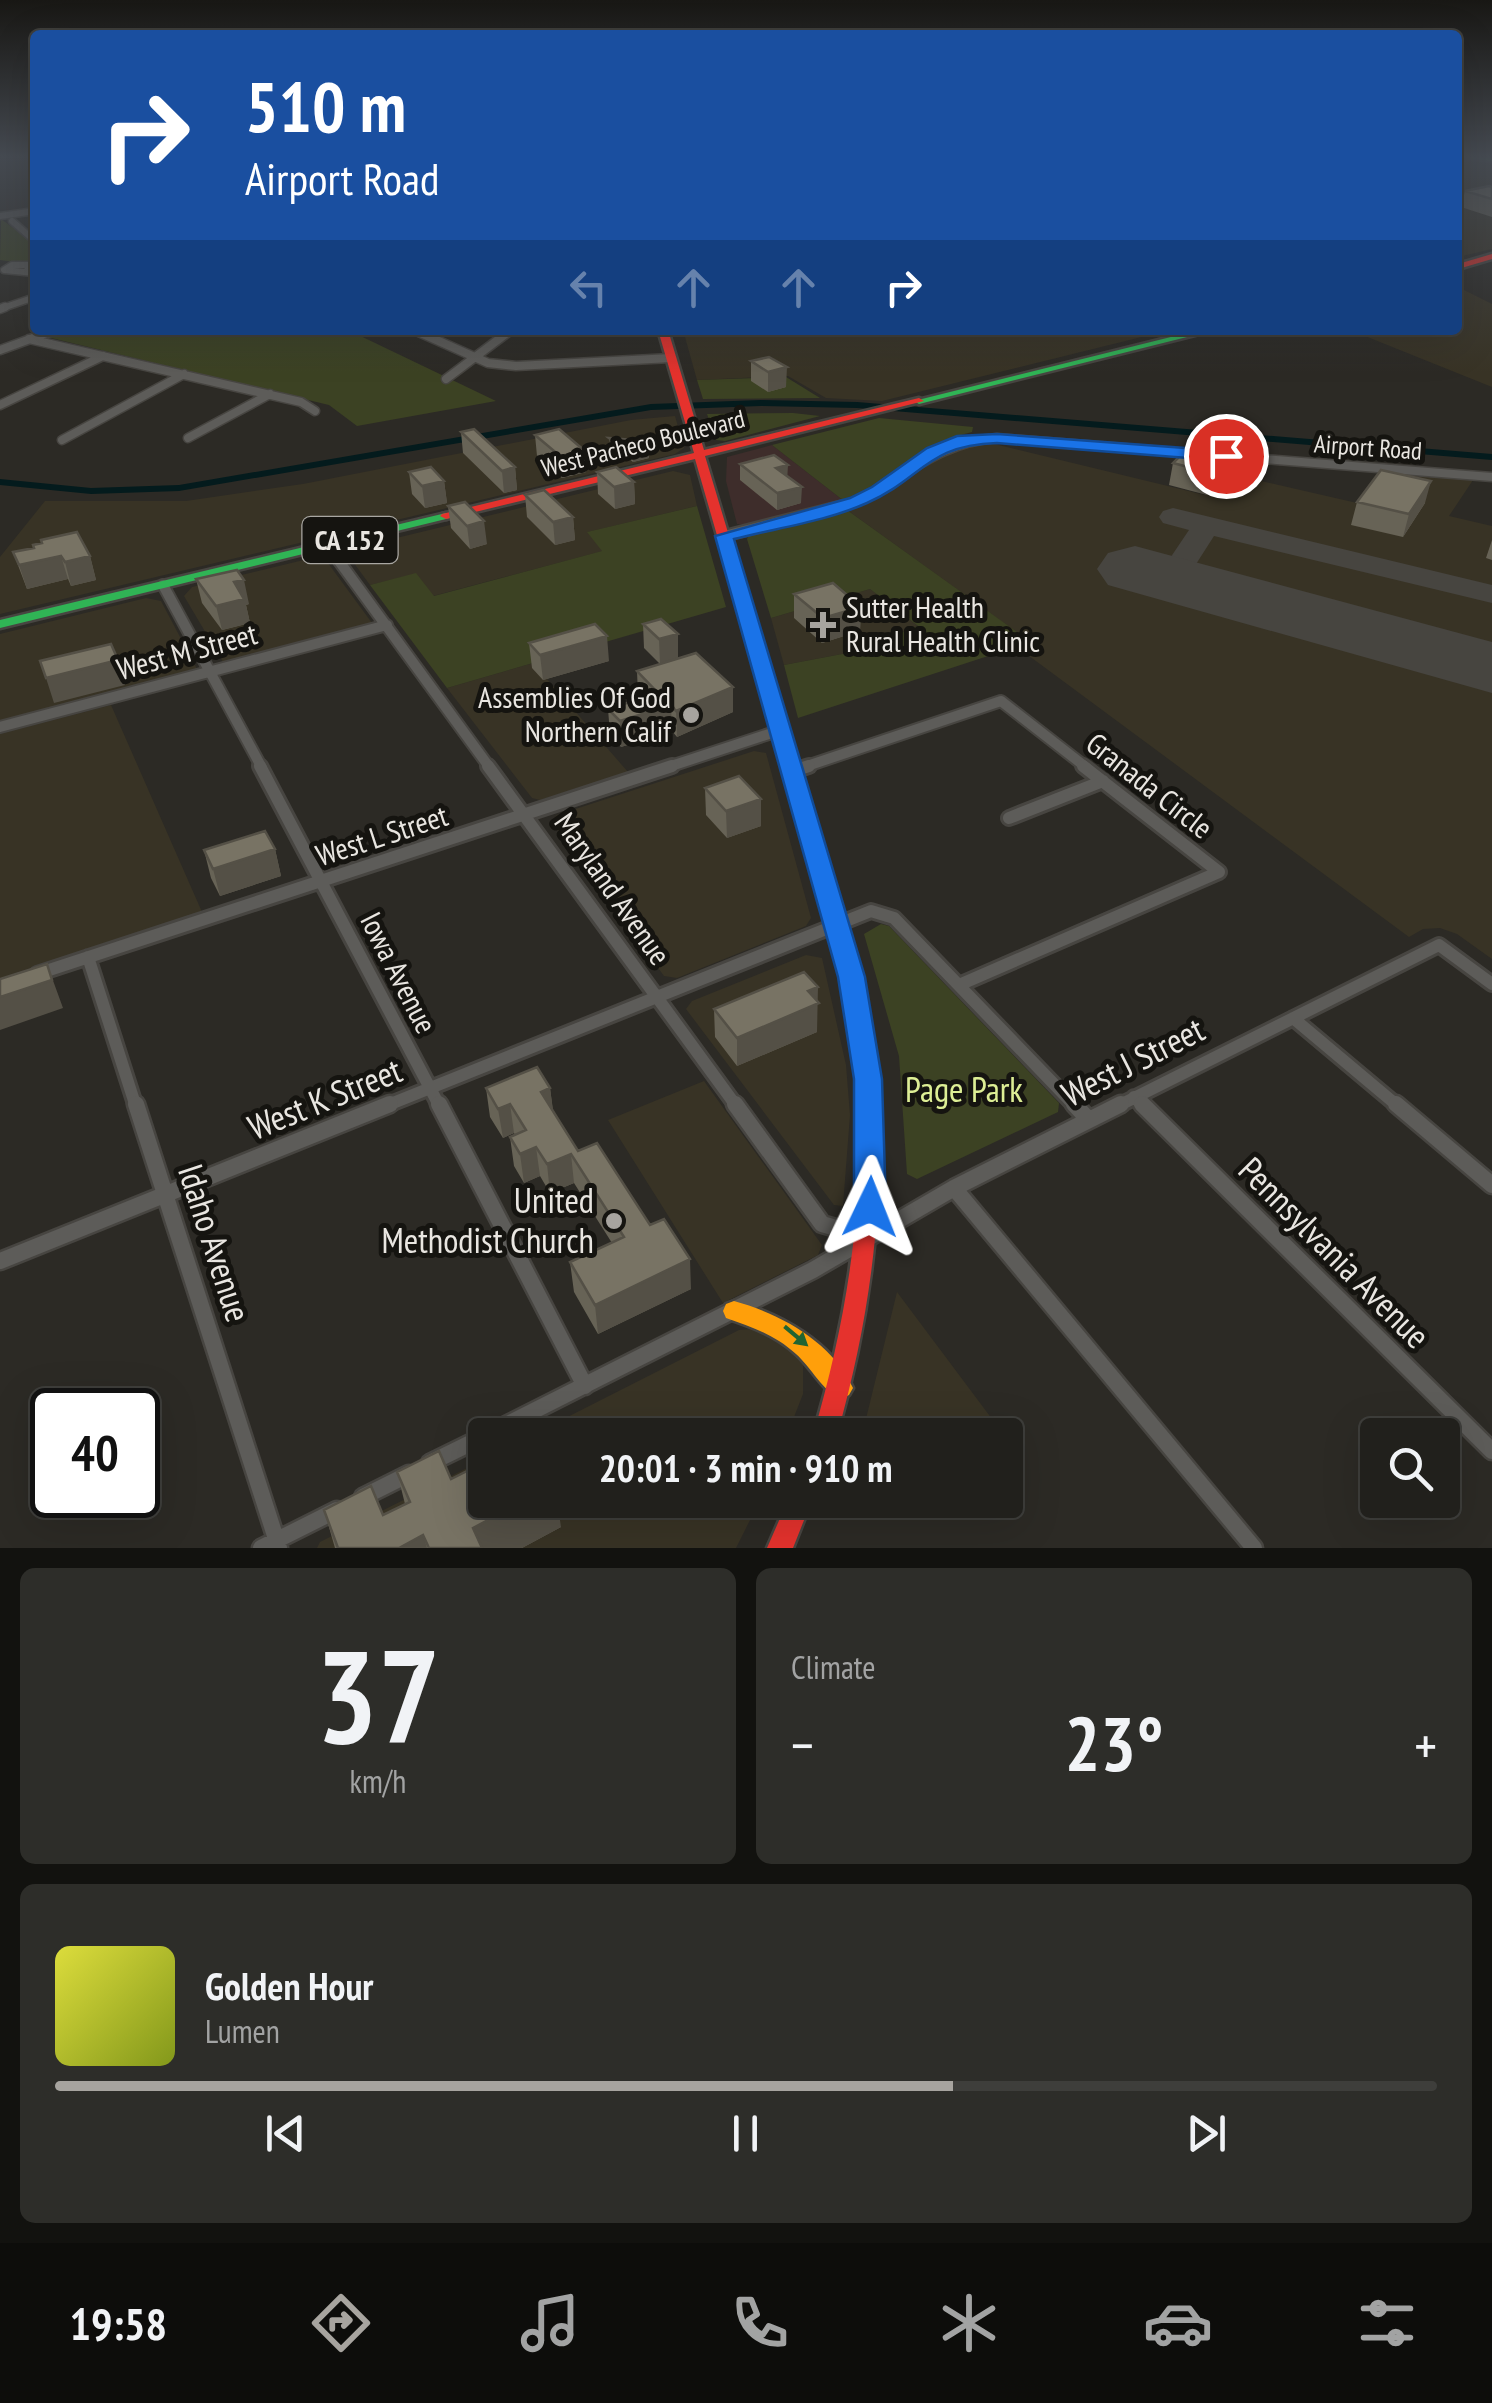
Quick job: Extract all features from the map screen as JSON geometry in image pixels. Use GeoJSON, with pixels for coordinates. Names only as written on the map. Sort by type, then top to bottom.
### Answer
{"type":"FeatureCollection","features":[{"type":"Feature","properties":{"kind":"main road"},"geometry":{"type":"LineString","coordinates":[[1462,266],[1492,258]]}},
{"type":"Feature","properties":{"kind":"main road"},"geometry":{"type":"LineString","coordinates":[[664,335],[856,996],[868,1079],[872,1148],[868,1237],[865,1282],[831,1418]]}},
{"type":"Feature","properties":{"kind":"main road","name":"West Pacheco Boulevard"},"geometry":{"type":"LineString","coordinates":[[1122,350],[1168,335]]}},
{"type":"Feature","properties":{"kind":"main road","name":"West Pacheco Boulevard"},"geometry":{"type":"LineString","coordinates":[[0,624],[1188,335]]}},
{"type":"Feature","properties":{"kind":"main road"},"geometry":{"type":"LineString","coordinates":[[734,1311],[762,1315],[787,1328],[814,1352],[841,1388]]}},
{"type":"Feature","properties":{"kind":"main road"},"geometry":{"type":"LineString","coordinates":[[780,1548],[792,1518]]}},
{"type":"Feature","properties":{"kind":"street"},"geometry":{"type":"LineString","coordinates":[[0,263],[5,270],[30,265]]}},
{"type":"Feature","properties":{"kind":"street"},"geometry":{"type":"LineString","coordinates":[[0,309],[30,299]]}},
{"type":"Feature","properties":{"kind":"street"},"geometry":{"type":"LineString","coordinates":[[0,350],[39,335]]}},
{"type":"Feature","properties":{"kind":"street"},"geometry":{"type":"LineString","coordinates":[[425,335],[474,358],[516,366],[671,358]]}},
{"type":"Feature","properties":{"kind":"street"},"geometry":{"type":"LineString","coordinates":[[446,379],[504,335]]}},
{"type":"Feature","properties":{"kind":"street"},"geometry":{"type":"LineString","coordinates":[[29,338],[270,394],[300,402],[315,411]]}},
{"type":"Feature","properties":{"kind":"street"},"geometry":{"type":"LineString","coordinates":[[0,405],[103,356]]}},
{"type":"Feature","properties":{"kind":"street"},"geometry":{"type":"LineString","coordinates":[[62,440],[184,374]]}},
{"type":"Feature","properties":{"kind":"street"},"geometry":{"type":"LineString","coordinates":[[188,438],[270,394]]}},
{"type":"Feature","properties":{"kind":"street","name":"Airport Road"},"geometry":{"type":"LineString","coordinates":[[724,536],[856,501],[878,491],[932,451],[962,440],[997,438],[1492,477]]}},
{"type":"Feature","properties":{"kind":"street","name":"Maryland Avenue"},"geometry":{"type":"LineString","coordinates":[[328,546],[822,1224],[868,1237]]}},
{"type":"Feature","properties":{"kind":"street","name":"Iowa Avenue"},"geometry":{"type":"LineString","coordinates":[[163,584],[585,1386]]}},
{"type":"Feature","properties":{"kind":"street","name":"West M Street"},"geometry":{"type":"LineString","coordinates":[[0,728],[387,625]]}},
{"type":"Feature","properties":{"kind":"street","name":"Granada Circle"},"geometry":{"type":"LineString","coordinates":[[790,772],[1001,701],[1219,872],[959,985]]}},
{"type":"Feature","properties":{"kind":"street","name":"West L Street"},"geometry":{"type":"LineString","coordinates":[[18,981],[778,731]]}},
{"type":"Feature","properties":{"kind":"street"},"geometry":{"type":"LineString","coordinates":[[1009,818],[1102,781]]}},
{"type":"Feature","properties":{"kind":"street"},"geometry":{"type":"LineString","coordinates":[[837,923],[871,911],[894,918],[1089,1120]]}},
{"type":"Feature","properties":{"kind":"street","name":"West K Street"},"geometry":{"type":"LineString","coordinates":[[0,1261],[656,1000],[837,923]]}},
{"type":"Feature","properties":{"kind":"street","name":"West J Street"},"geometry":{"type":"LineString","coordinates":[[520,1418],[734,1311],[954,1188],[1439,945],[1492,984]]}},
{"type":"Feature","properties":{"kind":"street","name":"Idaho Avenue"},"geometry":{"type":"LineString","coordinates":[[88,958],[167,1195],[272,1545]]}},
{"type":"Feature","properties":{"kind":"street"},"geometry":{"type":"LineString","coordinates":[[1294,1018],[1492,1185]]}},
{"type":"Feature","properties":{"kind":"street","name":"Pennsylvania Avenue"},"geometry":{"type":"LineString","coordinates":[[1134,1098],[1492,1451]]}},
{"type":"Feature","properties":{"kind":"street"},"geometry":{"type":"LineString","coordinates":[[954,1188],[1254,1548]]}},
{"type":"Feature","properties":{"kind":"street","name":"West J Street"},"geometry":{"type":"LineString","coordinates":[[272,1545],[468,1444]]}},
{"type":"Feature","properties":{"kind":"shaded area"},"geometry":{"type":"Polygon","coordinates":[[[1462,228],[1492,228],[1492,249],[1462,256],[1462,228]]]}},
{"type":"Feature","properties":{"kind":"shaded area"},"geometry":{"type":"Polygon","coordinates":[[[1462,289],[1492,304],[1492,387],[1362,335],[1462,335],[1462,289]]]}},
{"type":"Feature","properties":{"kind":"shaded area"},"geometry":{"type":"Polygon","coordinates":[[[684,335],[1150,335],[882,401],[826,398],[788,376],[697,380],[684,335]]]}},
{"type":"Feature","properties":{"kind":"shaded area"},"geometry":{"type":"Polygon","coordinates":[[[675,416],[684,448],[675,454],[0,614],[0,557],[45,501],[186,501],[303,484],[631,420],[675,416]]]}},
{"type":"Feature","properties":{"kind":"shaded area"},"geometry":{"type":"Polygon","coordinates":[[[986,442],[1205,495],[1226,473],[1357,503],[1380,472],[1473,480],[1449,516],[1492,526],[1492,959],[1457,934],[1440,928],[1423,929],[1409,937],[1017,647],[1030,642],[847,510],[882,497],[950,449],[986,442]]]}},
{"type":"Feature","properties":{"kind":"shaded area"},"geometry":{"type":"Polygon","coordinates":[[[772,445],[844,501],[752,526],[737,524],[726,481],[727,457],[772,445]]]}},
{"type":"Feature","properties":{"kind":"shaded area"},"geometry":{"type":"Polygon","coordinates":[[[673,471],[690,475],[697,506],[588,532],[603,551],[433,596],[416,574],[370,585],[348,555],[355,548],[673,471]]]}},
{"type":"Feature","properties":{"kind":"shaded area"},"geometry":{"type":"Polygon","coordinates":[[[312,558],[325,559],[372,623],[223,662],[184,596],[192,587],[312,558]]]}},
{"type":"Feature","properties":{"kind":"shaded area"},"geometry":{"type":"Polygon","coordinates":[[[870,589],[918,626],[858,651],[784,665],[771,618],[870,589]]]}},
{"type":"Feature","properties":{"kind":"shaded area"},"geometry":{"type":"Polygon","coordinates":[[[146,598],[161,601],[197,669],[0,721],[0,634],[146,598]]]}},
{"type":"Feature","properties":{"kind":"shaded area"},"geometry":{"type":"Polygon","coordinates":[[[533,663],[628,772],[540,800],[532,798],[447,688],[533,663]]]}},
{"type":"Feature","properties":{"kind":"shaded area"},"geometry":{"type":"Polygon","coordinates":[[[111,705],[202,912],[0,978],[0,734],[111,705]]]}},
{"type":"Feature","properties":{"kind":"shaded area"},"geometry":{"type":"Polygon","coordinates":[[[754,751],[766,753],[811,918],[806,926],[677,978],[664,976],[551,821],[557,815],[754,751]]]}},
{"type":"Feature","properties":{"kind":"shaded area"},"geometry":{"type":"Polygon","coordinates":[[[806,955],[822,958],[846,1065],[850,1115],[843,1206],[834,1205],[686,1009],[692,1001],[806,955]]]}},
{"type":"Feature","properties":{"kind":"shaded area"},"geometry":{"type":"Polygon","coordinates":[[[704,1081],[822,1245],[818,1255],[723,1303],[608,1120],[704,1081]]]}},
{"type":"Feature","properties":{"kind":"shaded area"},"geometry":{"type":"Polygon","coordinates":[[[897,1292],[991,1418],[866,1418],[897,1292]]]}},
{"type":"Feature","properties":{"kind":"shaded area"},"geometry":{"type":"Polygon","coordinates":[[[739,1330],[773,1333],[796,1350],[803,1364],[803,1394],[794,1418],[566,1418],[739,1330]]]}},
{"type":"Feature","properties":{"kind":"shaded area"},"geometry":{"type":"Polygon","coordinates":[[[468,1468],[468,1518],[751,1518],[736,1548],[317,1548],[320,1542],[468,1468]]]}},
{"type":"Feature","properties":{"kind":"green space"},"geometry":{"type":"Polygon","coordinates":[[[1,228],[14,228],[30,240],[30,264],[0,260],[1,228]]]}},
{"type":"Feature","properties":{"kind":"green space"},"geometry":{"type":"Polygon","coordinates":[[[358,335],[496,401],[357,426],[329,405],[43,336],[358,335]]]}},
{"type":"Feature","properties":{"kind":"green space"},"geometry":{"type":"Polygon","coordinates":[[[786,377],[820,398],[703,399],[697,380],[786,377]]]}},
{"type":"Feature","properties":{"kind":"green space"},"geometry":{"type":"Polygon","coordinates":[[[707,414],[820,416],[725,441],[716,440],[707,414]]]}},
{"type":"Feature","properties":{"kind":"green space"},"geometry":{"type":"Polygon","coordinates":[[[879,418],[973,427],[972,432],[937,445],[844,501],[772,445],[879,418]]]}},
{"type":"Feature","properties":{"kind":"green space"},"geometry":{"type":"Polygon","coordinates":[[[697,506],[726,607],[447,688],[370,585],[416,573],[434,596],[602,551],[587,532],[697,506]]]}},
{"type":"Feature","properties":{"kind":"green space"},"geometry":{"type":"Polygon","coordinates":[[[847,510],[1031,642],[798,718],[784,665],[858,651],[918,626],[870,589],[771,618],[749,535],[847,510]]]}},
{"type":"Feature","properties":{"kind":"green space","name":"Page Park"},"geometry":{"type":"Polygon","coordinates":[[[881,924],[889,926],[1059,1103],[1058,1112],[917,1179],[907,1174],[899,1056],[864,934],[881,924]]]}},
{"type":"Feature","properties":{"kind":"building"},"geometry":{"type":"Polygon","coordinates":[[[769,357],[787,367],[768,372],[751,361],[769,357]]]}},
{"type":"Feature","properties":{"kind":"building"},"geometry":{"type":"Polygon","coordinates":[[[474,429],[515,467],[502,471],[461,432],[474,429]]]}},
{"type":"Feature","properties":{"kind":"building"},"geometry":{"type":"Polygon","coordinates":[[[559,429],[585,451],[560,456],[535,435],[559,429]]]}},
{"type":"Feature","properties":{"kind":"building"},"geometry":{"type":"Polygon","coordinates":[[[609,438],[634,440],[649,452],[633,456],[609,438]]]}},
{"type":"Feature","properties":{"kind":"building"},"geometry":{"type":"Polygon","coordinates":[[[1182,454],[1220,463],[1211,473],[1173,463],[1182,454]]]}},
{"type":"Feature","properties":{"kind":"building"},"geometry":{"type":"Polygon","coordinates":[[[774,455],[788,465],[776,468],[802,487],[777,493],[740,464],[774,455]]]}},
{"type":"Feature","properties":{"kind":"building"},"geometry":{"type":"Polygon","coordinates":[[[431,467],[444,481],[422,486],[409,472],[431,467]]]}},
{"type":"Feature","properties":{"kind":"building"},"geometry":{"type":"Polygon","coordinates":[[[616,467],[634,482],[614,487],[597,472],[616,467]]]}},
{"type":"Feature","properties":{"kind":"building"},"geometry":{"type":"Polygon","coordinates":[[[1381,470],[1431,481],[1409,514],[1357,502],[1381,470]]]}},
{"type":"Feature","properties":{"kind":"building"},"geometry":{"type":"Polygon","coordinates":[[[544,490],[573,517],[553,522],[525,495],[544,490]]]}},
{"type":"Feature","properties":{"kind":"building"},"geometry":{"type":"Polygon","coordinates":[[[465,502],[484,521],[467,526],[448,506],[465,502]]]}},
{"type":"Feature","properties":{"kind":"building"},"geometry":{"type":"Polygon","coordinates":[[[77,532],[90,556],[65,562],[61,556],[19,565],[13,552],[34,548],[41,540],[77,532]]]}},
{"type":"Feature","properties":{"kind":"building"},"geometry":{"type":"Polygon","coordinates":[[[237,570],[244,580],[234,582],[244,599],[216,606],[196,579],[237,570]]]}},
{"type":"Feature","properties":{"kind":"building"},"geometry":{"type":"Polygon","coordinates":[[[833,583],[861,607],[823,618],[794,594],[833,583]]]}},
{"type":"Feature","properties":{"kind":"building"},"geometry":{"type":"Polygon","coordinates":[[[661,619],[678,634],[659,639],[643,624],[661,619]]]}},
{"type":"Feature","properties":{"kind":"building"},"geometry":{"type":"Polygon","coordinates":[[[595,624],[607,636],[540,655],[529,643],[595,624]]]}},
{"type":"Feature","properties":{"kind":"building"},"geometry":{"type":"Polygon","coordinates":[[[111,644],[118,660],[46,678],[40,661],[111,644]]]}},
{"type":"Feature","properties":{"kind":"building"},"geometry":{"type":"Polygon","coordinates":[[[696,653],[733,687],[676,711],[671,705],[620,721],[608,709],[658,693],[637,671],[696,653]]]}},
{"type":"Feature","properties":{"kind":"building"},"geometry":{"type":"Polygon","coordinates":[[[739,776],[761,799],[726,811],[705,788],[739,776]]]}},
{"type":"Feature","properties":{"kind":"building"},"geometry":{"type":"Polygon","coordinates":[[[265,831],[275,849],[213,869],[204,850],[265,831]]]}},
{"type":"Feature","properties":{"kind":"building"},"geometry":{"type":"Polygon","coordinates":[[[47,964],[52,980],[0,997],[0,979],[47,964]]]}},
{"type":"Feature","properties":{"kind":"building"},"geometry":{"type":"Polygon","coordinates":[[[804,972],[818,987],[808,991],[819,1003],[737,1038],[714,1009],[804,972]]]}},
{"type":"Feature","properties":{"kind":"building"},"geometry":{"type":"Polygon","coordinates":[[[537,1067],[550,1088],[541,1092],[578,1151],[597,1143],[650,1225],[664,1219],[690,1259],[595,1305],[570,1262],[624,1237],[571,1154],[547,1164],[536,1147],[520,1154],[510,1137],[526,1130],[510,1104],[498,1109],[486,1088],[537,1067]]]}},
{"type":"Feature","properties":{"kind":"building"},"geometry":{"type":"Polygon","coordinates":[[[439,1451],[451,1479],[468,1470],[468,1518],[492,1518],[473,1528],[482,1548],[429,1548],[423,1535],[399,1548],[338,1548],[324,1510],[371,1486],[383,1515],[410,1502],[397,1472],[439,1451]]]}},
{"type":"Feature","properties":{"kind":"waterway"},"geometry":{"type":"LineString","coordinates":[[0,482],[91,491],[179,488],[651,407],[761,403],[857,405],[1492,457]]}},
{"type":"Feature","properties":{"kind":"taxiway"},"geometry":{"type":"LineString","coordinates":[[1173,517],[1492,594]]}},
{"type":"Feature","properties":{"kind":"taxiway"},"geometry":{"type":"LineString","coordinates":[[1171,579],[1206,526]]}},
{"type":"Feature","properties":{"kind":"runway"},"geometry":{"type":"LineString","coordinates":[[1135,569],[1492,668]]}},
{"type":"Feature","properties":{"kind":"traffic: fast"},"geometry":{"type":"LineString","coordinates":[[919,401],[1190,335]]}},
{"type":"Feature","properties":{"kind":"traffic: fast"},"geometry":{"type":"LineString","coordinates":[[0,624],[446,516]]}},
{"type":"Feature","properties":{"kind":"traffic: slow"},"geometry":{"type":"LineString","coordinates":[[774,709],[822,867],[849,974],[867,1082],[870,1137]]}},
{"type":"Feature","properties":{"kind":"traffic: slow"},"geometry":{"type":"LineString","coordinates":[[734,1311],[767,1322],[795,1339],[841,1388]]}},
{"type":"Feature","properties":{"kind":"traffic: jam"},"geometry":{"type":"LineString","coordinates":[[1462,266],[1492,256]]}},
{"type":"Feature","properties":{"kind":"traffic: jam"},"geometry":{"type":"LineString","coordinates":[[664,335],[774,709]]}},
{"type":"Feature","properties":{"kind":"traffic: jam"},"geometry":{"type":"LineString","coordinates":[[446,516],[919,401]]}},
{"type":"Feature","properties":{"kind":"traffic: jam"},"geometry":{"type":"LineString","coordinates":[[830,1418],[860,1288],[868,1213],[870,1137]]}},
{"type":"Feature","properties":{"kind":"traffic: jam"},"geometry":{"type":"LineString","coordinates":[[780,1548],[792,1518]]}},
{"type":"Feature","properties":{"kind":"place","name":"Sutter Health Rural Health Clinic"},"geometry":{"type":"Point","coordinates":[823,625]}},
{"type":"Feature","properties":{"kind":"place","name":"Assemblies Of God Northern Calif"},"geometry":{"type":"Point","coordinates":[691,715]}},
{"type":"Feature","properties":{"kind":"place","name":"United Methodist Church"},"geometry":{"type":"Point","coordinates":[614,1221]}},
{"type":"Feature","properties":{"kind":"route"},"geometry":{"type":"LineString","coordinates":[[870,1207],[868,1079],[852,977],[724,536],[856,501],[878,491],[932,451],[962,440],[997,438],[1226,456]]}}]}
